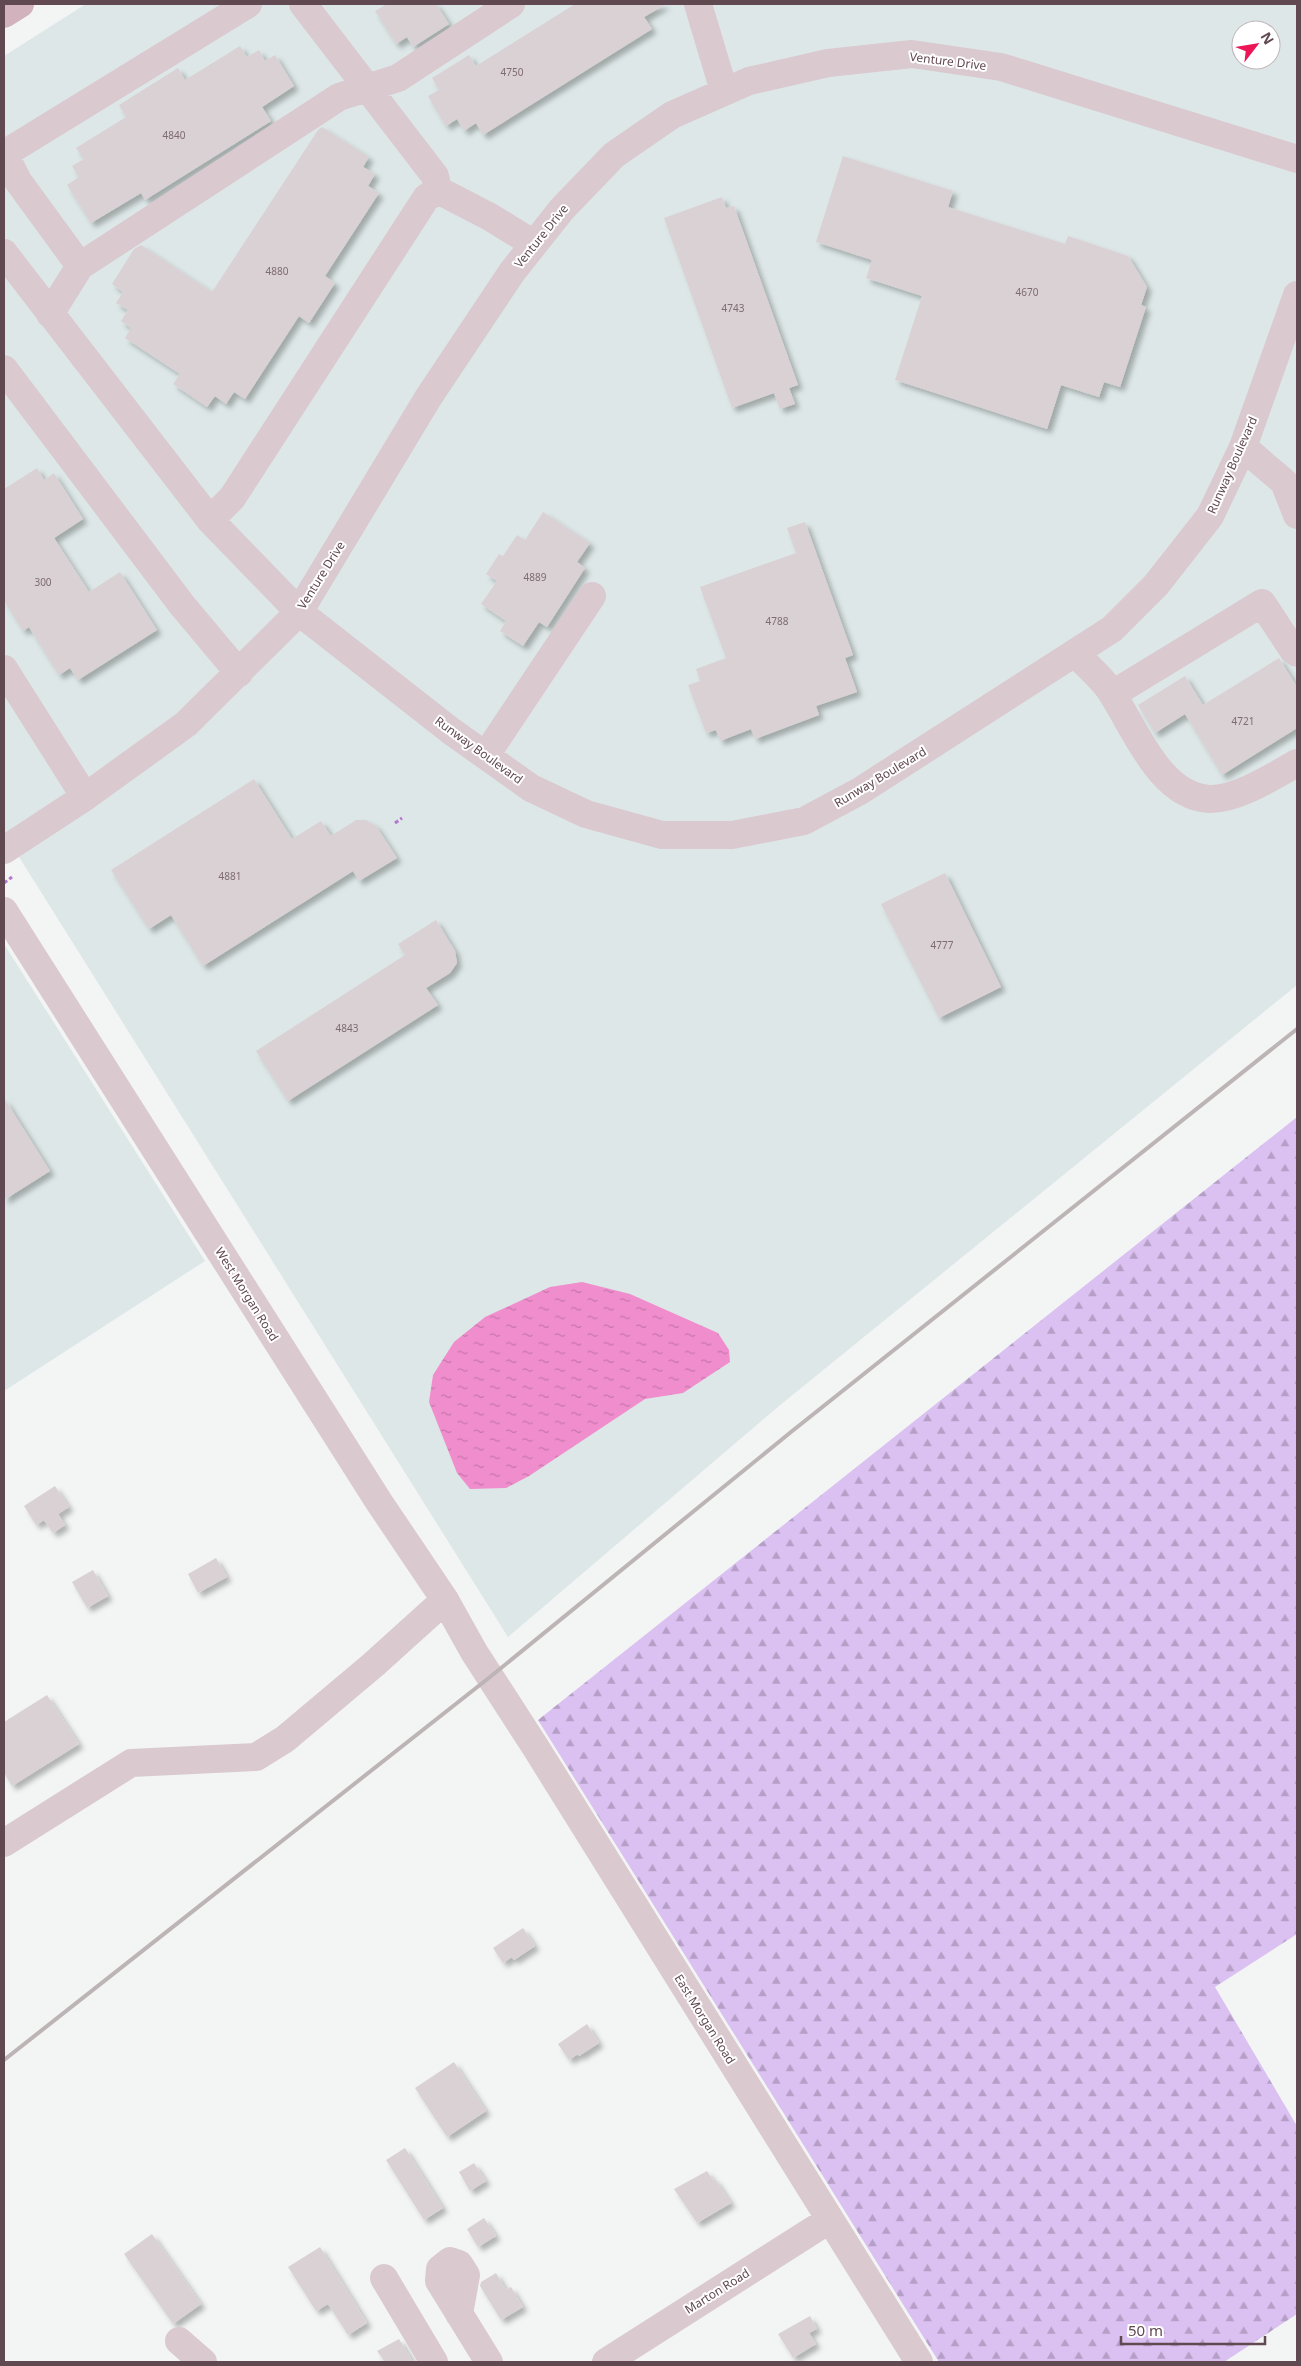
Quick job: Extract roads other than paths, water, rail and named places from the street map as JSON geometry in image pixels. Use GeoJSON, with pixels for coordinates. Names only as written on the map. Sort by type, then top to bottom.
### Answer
{"type":"FeatureCollection","features":[{"type":"Feature","properties":{"kind":"main road"},"geometry":{"type":"LineString","coordinates":[[4,14],[20,4]]}},
{"type":"Feature","properties":{"kind":"street"},"geometry":{"type":"LineString","coordinates":[[80,266],[18,180],[4,153],[248,4]]}},
{"type":"Feature","properties":{"kind":"street"},"geometry":{"type":"LineString","coordinates":[[303,4],[435,176],[438,190]]}},
{"type":"Feature","properties":{"kind":"street"},"geometry":{"type":"LineString","coordinates":[[50,314],[80,266],[339,97],[398,78],[510,4]]}},
{"type":"Feature","properties":{"kind":"street"},"geometry":{"type":"LineString","coordinates":[[698,4],[724,91]]}},
{"type":"Feature","properties":{"kind":"street","name":"Venture Drive"},"geometry":{"type":"LineString","coordinates":[[4,850],[85,797],[186,724],[299,612],[428,398],[512,272],[562,209],[614,155],[672,114],[749,81],[828,64],[912,54],[1001,67],[1297,159]]}},
{"type":"Feature","properties":{"kind":"street"},"geometry":{"type":"LineString","coordinates":[[438,190],[490,217],[534,244]]}},
{"type":"Feature","properties":{"kind":"street"},"geometry":{"type":"LineString","coordinates":[[210,520],[232,498],[426,198],[438,190]]}},
{"type":"Feature","properties":{"kind":"street","name":"Runway Boulevard"},"geometry":{"type":"LineString","coordinates":[[4,253],[210,520],[299,612],[451,730],[531,788],[586,814],[662,834],[732,835],[804,821],[860,791],[1112,629],[1156,585],[1210,516],[1243,447],[1297,295]]}},
{"type":"Feature","properties":{"kind":"street"},"geometry":{"type":"LineString","coordinates":[[4,369],[182,605],[239,673]]}},
{"type":"Feature","properties":{"kind":"street"},"geometry":{"type":"LineString","coordinates":[[1243,447],[1284,482],[1297,515]]}},
{"type":"Feature","properties":{"kind":"street"},"geometry":{"type":"LineString","coordinates":[[486,755],[592,596]]}},
{"type":"Feature","properties":{"kind":"street"},"geometry":{"type":"LineString","coordinates":[[1114,697],[1121,689],[1262,603],[1293,650],[1297,653]]}},
{"type":"Feature","properties":{"kind":"street"},"geometry":{"type":"LineString","coordinates":[[1075,653],[1109,688],[1155,766],[1179,790],[1208,799],[1230,795],[1264,781],[1297,763]]}},
{"type":"Feature","properties":{"kind":"street"},"geometry":{"type":"LineString","coordinates":[[4,669],[85,797]]}},
{"type":"Feature","properties":{"kind":"street","name":"West Morgan Road"},"geometry":{"type":"LineString","coordinates":[[4,911],[378,1502],[445,1600],[490,1677]]}},
{"type":"Feature","properties":{"kind":"street"},"geometry":{"type":"LineString","coordinates":[[4,1843],[131,1763],[256,1757],[285,1739],[373,1665],[445,1600]]}},
{"type":"Feature","properties":{"kind":"street","name":"East Morgan Road"},"geometry":{"type":"LineString","coordinates":[[490,1677],[919,2362]]}},
{"type":"Feature","properties":{"kind":"street","name":"Marton Road"},"geometry":{"type":"LineString","coordinates":[[606,2362],[829,2220]]}},
{"type":"Feature","properties":{"kind":"street"},"geometry":{"type":"LineString","coordinates":[[384,2278],[434,2362]]}},
{"type":"Feature","properties":{"kind":"street"},"geometry":{"type":"LineString","coordinates":[[459,2314],[489,2362]]}},
{"type":"Feature","properties":{"kind":"street"},"geometry":{"type":"LineString","coordinates":[[179,2341],[203,2362]]}},
{"type":"Feature","properties":{"kind":"water"},"geometry":{"type":"Polygon","coordinates":[[[582,1282],[630,1294],[718,1333],[729,1350],[730,1362],[683,1393],[645,1399],[529,1476],[506,1488],[470,1489],[457,1473],[429,1402],[433,1375],[454,1342],[485,1317],[550,1287],[582,1282]]]}},
{"type":"Feature","properties":{"kind":"railway"},"geometry":{"type":"LineString","coordinates":[[4,2060],[490,1677],[791,1432],[1297,1029]]}}]}
